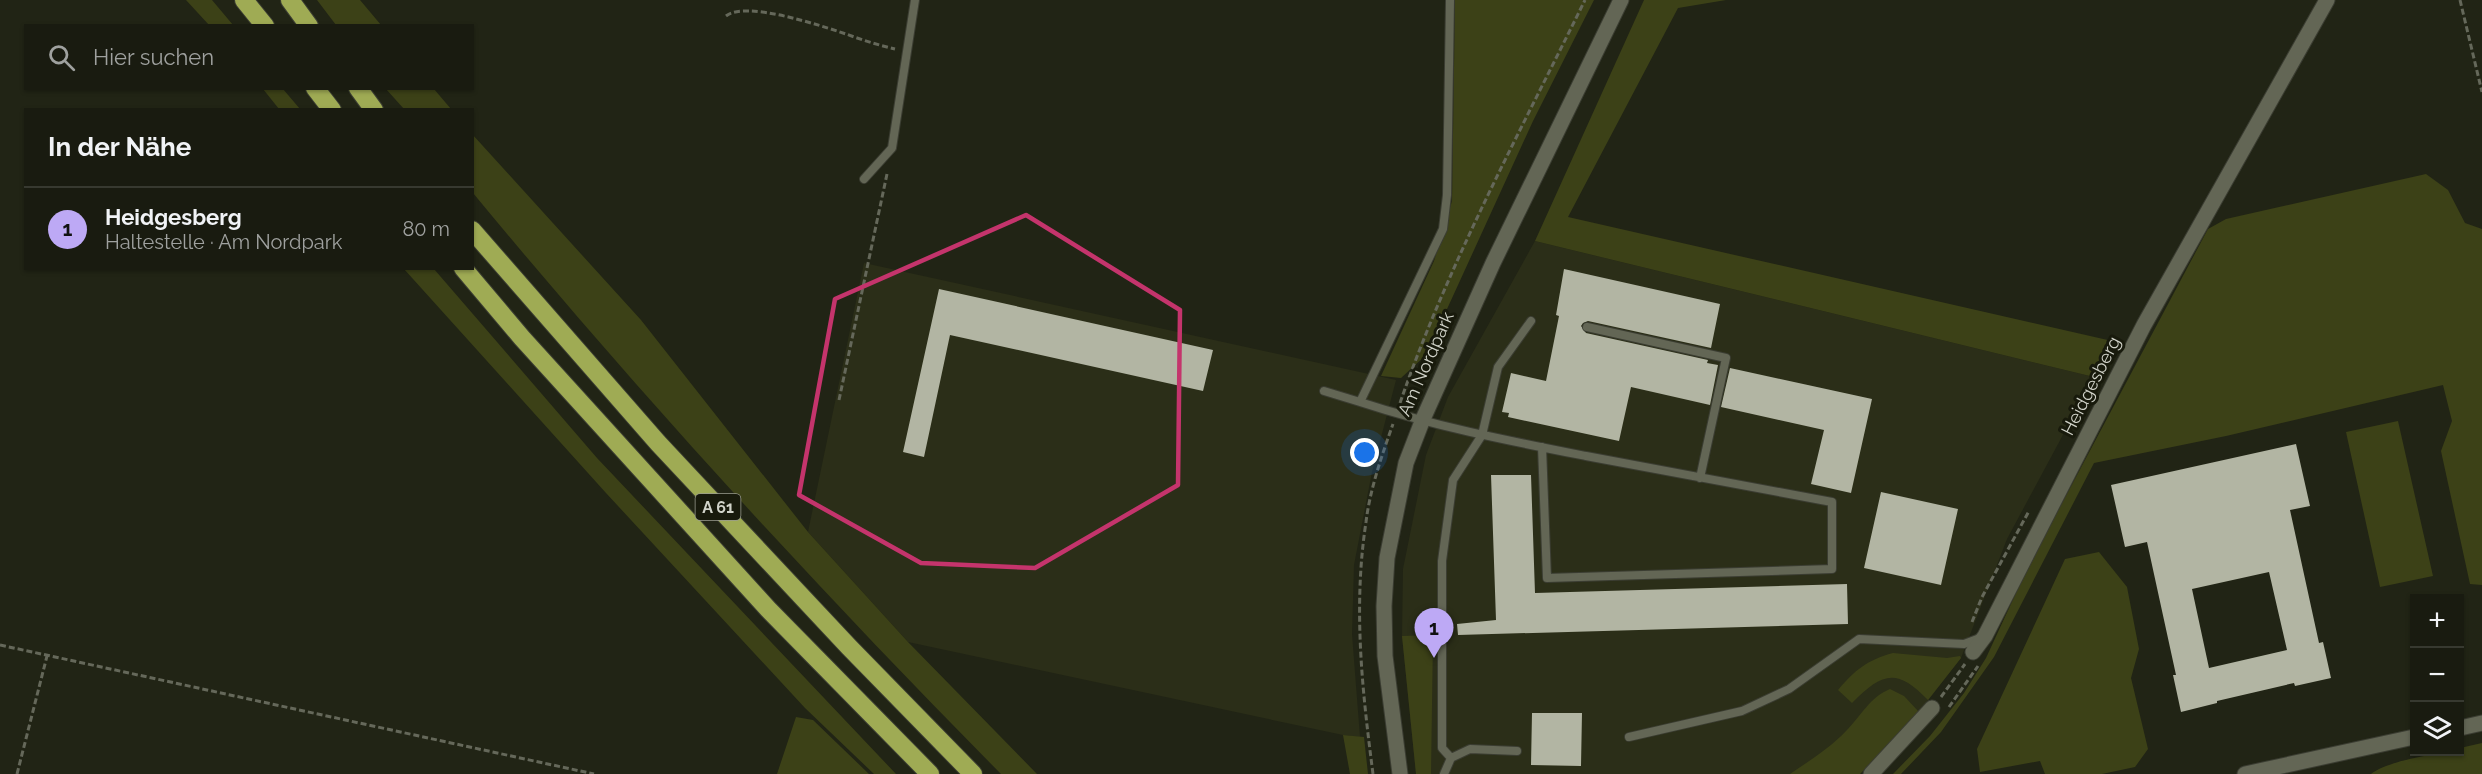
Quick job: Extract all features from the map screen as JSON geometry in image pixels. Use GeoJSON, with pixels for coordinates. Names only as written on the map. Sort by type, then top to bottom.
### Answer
{"type":"FeatureCollection","features":[{"type":"Feature","properties":{"kind":"highway"},"geometry":{"type":"LineString","coordinates":[[290,0],[308,24]]}},
{"type":"Feature","properties":{"kind":"highway"},"geometry":{"type":"LineString","coordinates":[[317,90],[330,108]]}},
{"type":"Feature","properties":{"kind":"highway"},"geometry":{"type":"LineString","coordinates":[[359,90],[373,108]]}},
{"type":"Feature","properties":{"kind":"highway","name":"A 61"},"geometry":{"type":"LineString","coordinates":[[474,232],[658,443],[841,638],[973,774]]}},
{"type":"Feature","properties":{"kind":"highway","name":"A 61"},"geometry":{"type":"LineString","coordinates":[[465,270],[522,338],[768,609],[930,774]]}},
{"type":"Feature","properties":{"kind":"street","name":"Am Nordpark"},"geometry":{"type":"LineString","coordinates":[[1400,774],[1385,656],[1384,606],[1387,558],[1406,463],[1423,419],[1493,263],[1621,0]]}},
{"type":"Feature","properties":{"kind":"street","name":"Heidgesberg"},"geometry":{"type":"LineString","coordinates":[[1973,652],[1985,636],[2144,325],[2327,0]]}},
{"type":"Feature","properties":{"kind":"street"},"geometry":{"type":"LineString","coordinates":[[1871,774],[1932,708]]}},
{"type":"Feature","properties":{"kind":"street"},"geometry":{"type":"LineString","coordinates":[[2464,727],[2482,723]]}},
{"type":"Feature","properties":{"kind":"street"},"geometry":{"type":"LineString","coordinates":[[2245,774],[2410,738]]}},
{"type":"Feature","properties":{"kind":"lane"},"geometry":{"type":"LineString","coordinates":[[864,179],[892,148],[905,52],[915,0]]}},
{"type":"Feature","properties":{"kind":"lane"},"geometry":{"type":"LineString","coordinates":[[1360,402],[1443,230],[1447,195],[1450,0]]}},
{"type":"Feature","properties":{"kind":"lane"},"geometry":{"type":"LineString","coordinates":[[1450,758],[1442,748],[1442,561],[1453,480],[1482,435],[1498,367],[1531,321]]}},
{"type":"Feature","properties":{"kind":"lane"},"geometry":{"type":"LineString","coordinates":[[1587,327],[1726,358],[1700,478]]}},
{"type":"Feature","properties":{"kind":"lane"},"geometry":{"type":"LineString","coordinates":[[1324,391],[1396,414],[1482,435],[1832,502],[1832,570],[1547,578],[1542,447]]}},
{"type":"Feature","properties":{"kind":"lane"},"geometry":{"type":"LineString","coordinates":[[1629,737],[1742,711],[1789,689],[1859,639],[1964,644],[1985,636]]}},
{"type":"Feature","properties":{"kind":"lane"},"geometry":{"type":"LineString","coordinates":[[1444,774],[1450,758],[1470,749],[1517,751]]}},
{"type":"Feature","properties":{"kind":"path"},"geometry":{"type":"LineString","coordinates":[[2460,0],[2482,92]]}},
{"type":"Feature","properties":{"kind":"path"},"geometry":{"type":"LineString","coordinates":[[726,16],[734,10],[745,8],[776,10],[905,52]]}},
{"type":"Feature","properties":{"kind":"path"},"geometry":{"type":"LineString","coordinates":[[838,400],[892,148]]}},
{"type":"Feature","properties":{"kind":"path"},"geometry":{"type":"LineString","coordinates":[[0,645],[594,774]]}},
{"type":"Feature","properties":{"kind":"path"},"geometry":{"type":"LineString","coordinates":[[1932,708],[1973,652]]}},
{"type":"Feature","properties":{"kind":"path"},"geometry":{"type":"LineString","coordinates":[[17,774],[47,656]]}},
{"type":"Feature","properties":{"kind":"highlighted area"},"geometry":{"type":"Polygon","coordinates":[[[1026,215],[1180,310],[1178,485],[1035,568],[921,563],[799,495],[835,299],[1026,215]]]}},
{"type":"Feature","properties":{"kind":"shaded area"},"geometry":{"type":"Polygon","coordinates":[[[1535,241],[2094,377],[2007,539],[1961,658],[1919,712],[1860,774],[1416,774],[1402,636],[1403,569],[1426,455],[1448,397],[1535,241]]]}},
{"type":"Feature","properties":{"kind":"shaded area"},"geometry":{"type":"Polygon","coordinates":[[[864,263],[1396,380],[1372,472],[1354,565],[1352,634],[1360,737],[908,642],[808,532],[864,263]]]}},
{"type":"Feature","properties":{"kind":"green space"},"geometry":{"type":"Polygon","coordinates":[[[186,0],[212,0],[232,24],[208,24],[186,0]]]}},
{"type":"Feature","properties":{"kind":"green space"},"geometry":{"type":"Polygon","coordinates":[[[317,0],[360,0],[380,24],[335,24],[317,0]]]}},
{"type":"Feature","properties":{"kind":"green space"},"geometry":{"type":"Polygon","coordinates":[[[1455,0],[1594,0],[1533,121],[1426,355],[1401,378],[1381,376],[1434,261],[1452,201],[1455,0]]]}},
{"type":"Feature","properties":{"kind":"green space"},"geometry":{"type":"Polygon","coordinates":[[[1644,0],[1726,0],[1678,8],[1568,217],[2112,341],[2094,377],[1535,241],[1644,0]]]}},
{"type":"Feature","properties":{"kind":"green space"},"geometry":{"type":"Polygon","coordinates":[[[264,90],[284,90],[299,108],[278,108],[264,90]]]}},
{"type":"Feature","properties":{"kind":"green space"},"geometry":{"type":"Polygon","coordinates":[[[387,90],[435,90],[450,108],[403,108],[387,90]]]}},
{"type":"Feature","properties":{"kind":"green space"},"geometry":{"type":"Polygon","coordinates":[[[474,136],[641,320],[808,532],[908,642],[1037,774],[1001,774],[864,633],[730,489],[474,194],[474,136]]]}},
{"type":"Feature","properties":{"kind":"green space"},"geometry":{"type":"Polygon","coordinates":[[[2426,174],[2448,190],[2465,223],[2482,229],[2482,585],[2470,584],[2441,451],[2452,421],[2443,385],[2226,436],[2094,463],[1994,657],[1941,732],[1901,774],[1893,774],[1930,736],[1964,693],[1986,658],[2028,567],[2208,229],[2226,219],[2426,174]]]}},
{"type":"Feature","properties":{"kind":"green space"},"geometry":{"type":"Polygon","coordinates":[[[405,270],[435,270],[597,458],[896,774],[874,774],[805,708],[606,493],[405,270]]]}},
{"type":"Feature","properties":{"kind":"green space"},"geometry":{"type":"Polygon","coordinates":[[[2398,421],[2433,576],[2380,587],[2346,432],[2398,421]]]}},
{"type":"Feature","properties":{"kind":"green space"},"geometry":{"type":"Polygon","coordinates":[[[2099,552],[2127,587],[2139,649],[2131,678],[2148,749],[2135,767],[2102,774],[2045,774],[2040,761],[1980,772],[1977,749],[2065,559],[2099,552]]]}},
{"type":"Feature","properties":{"kind":"green space"},"geometry":{"type":"Polygon","coordinates":[[[1433,635],[1431,774],[1416,774],[1402,636],[1433,635]]]}},
{"type":"Feature","properties":{"kind":"green space"},"geometry":{"type":"Polygon","coordinates":[[[1893,653],[1947,658],[1960,656],[1961,658],[1928,700],[1907,682],[1889,678],[1872,685],[1852,703],[1838,690],[1862,667],[1893,653]]]}},
{"type":"Feature","properties":{"kind":"green space"},"geometry":{"type":"Polygon","coordinates":[[[1890,689],[1904,696],[1919,712],[1860,774],[1790,774],[1833,743],[1871,702],[1890,689]]]}},
{"type":"Feature","properties":{"kind":"green space"},"geometry":{"type":"Polygon","coordinates":[[[796,717],[813,720],[869,774],[777,774],[796,717]]]}},
{"type":"Feature","properties":{"kind":"green space"},"geometry":{"type":"Polygon","coordinates":[[[1343,735],[1364,737],[1368,774],[1350,774],[1343,735]]]}},
{"type":"Feature","properties":{"kind":"green space"},"geometry":{"type":"Polygon","coordinates":[[[2482,743],[2482,774],[2371,774],[2401,761],[2427,756],[2464,756],[2464,747],[2482,743]]]}},
{"type":"Feature","properties":{"kind":"building"},"geometry":{"type":"Polygon","coordinates":[[[1564,269],[1720,304],[1711,348],[1588,321],[1581,326],[1586,333],[1708,360],[1707,363],[1718,365],[1710,405],[1631,387],[1619,441],[1508,417],[1509,413],[1502,412],[1511,373],[1546,381],[1559,316],[1556,315],[1564,269]]]}},
{"type":"Feature","properties":{"kind":"building"},"geometry":{"type":"Polygon","coordinates":[[[939,289],[1213,350],[1203,391],[950,335],[924,457],[903,452],[939,289]]]}},
{"type":"Feature","properties":{"kind":"building"},"geometry":{"type":"Polygon","coordinates":[[[1730,368],[1872,399],[1851,493],[1811,484],[1824,430],[1721,407],[1730,368]]]}},
{"type":"Feature","properties":{"kind":"building"},"geometry":{"type":"Polygon","coordinates":[[[2296,444],[2310,506],[2290,510],[2319,643],[2323,642],[2331,678],[2295,686],[2294,683],[2181,712],[2173,675],[2176,675],[2147,542],[2125,547],[2111,485],[2296,444]],[[2269,572],[2192,589],[2209,668],[2287,650],[2269,572]]]}},
{"type":"Feature","properties":{"kind":"building"},"geometry":{"type":"Polygon","coordinates":[[[1491,475],[1531,475],[1535,593],[1847,584],[1848,624],[1458,635],[1457,624],[1496,620],[1491,475]]]}},
{"type":"Feature","properties":{"kind":"building"},"geometry":{"type":"Polygon","coordinates":[[[1881,492],[1958,509],[1941,585],[1864,568],[1881,492]]]}},
{"type":"Feature","properties":{"kind":"building"},"geometry":{"type":"Polygon","coordinates":[[[1532,713],[1582,713],[1581,766],[1531,765],[1532,713]]]}},
{"type":"Feature","properties":{"kind":"place","name":"Heidgesberg"},"geometry":{"type":"Point","coordinates":[1434,658]}}]}
